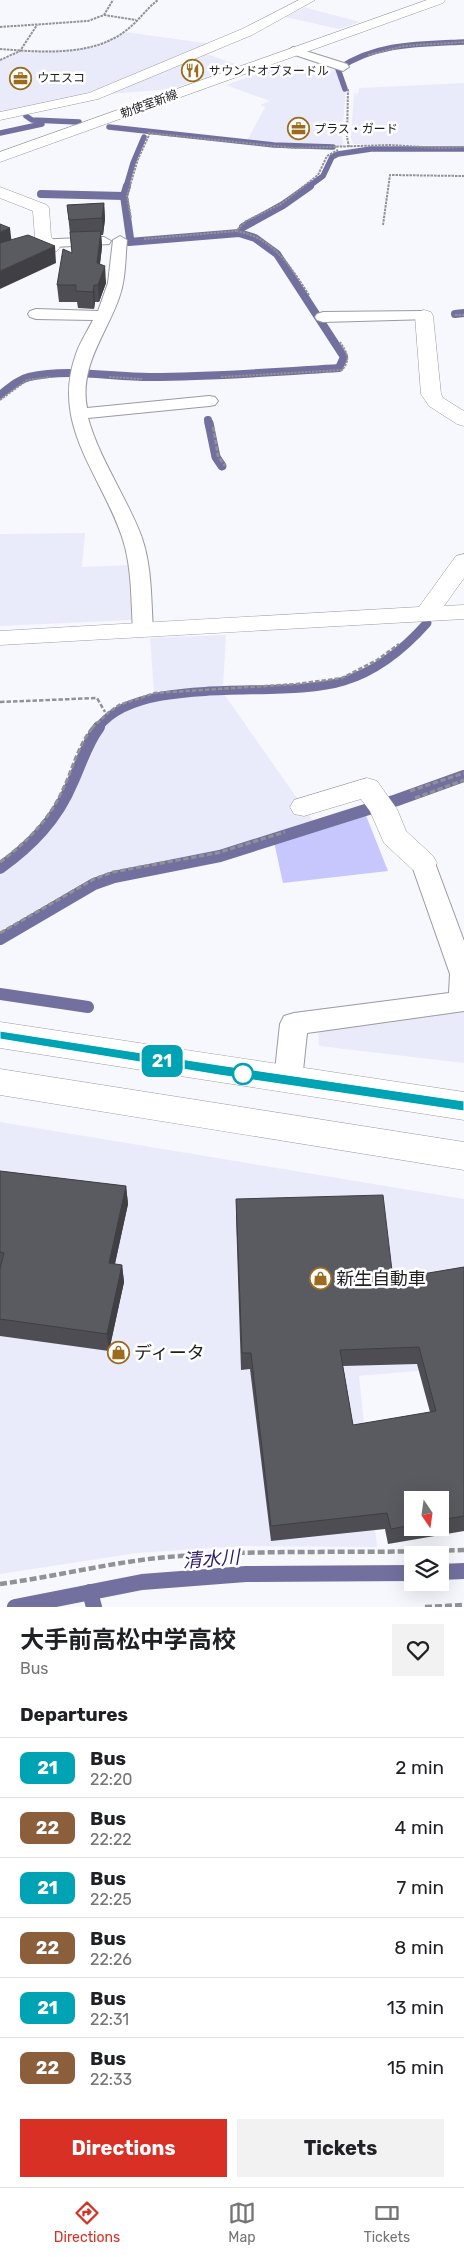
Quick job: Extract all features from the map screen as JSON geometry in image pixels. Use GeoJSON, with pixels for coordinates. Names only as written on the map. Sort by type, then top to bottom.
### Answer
{"type":"FeatureCollection","features":[{"type":"Feature","properties":{"kind":"street"},"geometry":{"type":"LineString","coordinates":[[0,116],[93,96],[247,32],[309,0]]}},
{"type":"Feature","properties":{"kind":"street","name":"勅使室新線"},"geometry":{"type":"LineString","coordinates":[[0,158],[440,0]]}},
{"type":"Feature","properties":{"kind":"street"},"geometry":{"type":"LineString","coordinates":[[93,96],[130,111]]}},
{"type":"Feature","properties":{"kind":"street"},"geometry":{"type":"LineString","coordinates":[[0,192],[41,208],[43,238],[49,245]]}},
{"type":"Feature","properties":{"kind":"street"},"geometry":{"type":"LineString","coordinates":[[424,316],[431,394],[442,407],[464,420]]}},
{"type":"Feature","properties":{"kind":"street"},"geometry":{"type":"LineString","coordinates":[[426,615],[464,561]]}},
{"type":"Feature","properties":{"kind":"street"},"geometry":{"type":"LineString","coordinates":[[0,638],[464,612]]}},
{"type":"Feature","properties":{"kind":"street"},"geometry":{"type":"LineString","coordinates":[[299,818],[366,787],[381,806],[394,836],[423,863]]}},
{"type":"Feature","properties":{"kind":"street"},"geometry":{"type":"LineString","coordinates":[[0,1035],[464,1106]]}},
{"type":"Feature","properties":{"kind":"street"},"geometry":{"type":"LineString","coordinates":[[0,1082],[464,1156]]}},
{"type":"Feature","properties":{"kind":"lane"},"geometry":{"type":"LineString","coordinates":[[294,51],[343,67]]}},
{"type":"Feature","properties":{"kind":"lane"},"geometry":{"type":"LineString","coordinates":[[0,255],[26,246],[127,240],[114,289],[86,349],[77,393],[79,414],[102,475],[130,530],[138,565],[142,630]]}},
{"type":"Feature","properties":{"kind":"lane"},"geometry":{"type":"LineString","coordinates":[[36,314],[103,316]]}},
{"type":"Feature","properties":{"kind":"lane"},"geometry":{"type":"LineString","coordinates":[[323,317],[424,316]]}},
{"type":"Feature","properties":{"kind":"lane"},"geometry":{"type":"LineString","coordinates":[[79,414],[209,401]]}},
{"type":"Feature","properties":{"kind":"lane"},"geometry":{"type":"LineString","coordinates":[[288,1080],[294,1024],[463,1001],[463,974],[423,863]]}},
{"type":"Feature","properties":{"kind":"path"},"geometry":{"type":"LineString","coordinates":[[104,15],[113,0]]}},
{"type":"Feature","properties":{"kind":"path"},"geometry":{"type":"LineString","coordinates":[[0,49],[20,51],[77,49],[98,44],[124,32],[158,0]]}},
{"type":"Feature","properties":{"kind":"path"},"geometry":{"type":"LineString","coordinates":[[0,28],[88,21],[104,15],[136,20]]}},
{"type":"Feature","properties":{"kind":"path"},"geometry":{"type":"LineString","coordinates":[[0,60],[20,51],[37,25]]}},
{"type":"Feature","properties":{"kind":"path"},"geometry":{"type":"LineString","coordinates":[[343,67],[365,56],[390,49],[464,42]]}},
{"type":"Feature","properties":{"kind":"path"},"geometry":{"type":"LineString","coordinates":[[348,88],[347,137],[349,147]]}},
{"type":"Feature","properties":{"kind":"path"},"geometry":{"type":"LineString","coordinates":[[93,125],[265,146],[344,148],[381,145],[440,148],[464,147]]}},
{"type":"Feature","properties":{"kind":"path"},"geometry":{"type":"LineString","coordinates":[[150,133],[138,158],[127,196],[127,240],[236,231],[257,237],[282,254],[349,357],[348,363],[342,370],[213,377]]}},
{"type":"Feature","properties":{"kind":"path"},"geometry":{"type":"LineString","coordinates":[[236,231],[246,221],[281,204],[318,175],[327,156],[344,148]]}},
{"type":"Feature","properties":{"kind":"path"},"geometry":{"type":"LineString","coordinates":[[383,226],[390,174],[464,176]]}},
{"type":"Feature","properties":{"kind":"path"},"geometry":{"type":"LineString","coordinates":[[0,400],[30,379],[80,376],[142,379]]}},
{"type":"Feature","properties":{"kind":"path"},"geometry":{"type":"LineString","coordinates":[[212,421],[218,456],[225,466]]}},
{"type":"Feature","properties":{"kind":"path"},"geometry":{"type":"LineString","coordinates":[[0,862],[21,846],[46,819],[62,792],[79,749],[95,722],[105,712],[133,698],[155,693],[297,684],[342,678],[378,660],[400,644],[413,632],[426,615]]}},
{"type":"Feature","properties":{"kind":"path"},"geometry":{"type":"LineString","coordinates":[[0,702],[97,698],[105,712]]}},
{"type":"Feature","properties":{"kind":"path"},"geometry":{"type":"LineString","coordinates":[[381,806],[464,773]]}},
{"type":"Feature","properties":{"kind":"path"},"geometry":{"type":"LineString","coordinates":[[381,806],[464,780]]}},
{"type":"Feature","properties":{"kind":"path"},"geometry":{"type":"LineString","coordinates":[[0,933],[94,879],[113,872],[217,853],[299,818]]}},
{"type":"Feature","properties":{"kind":"path"},"geometry":{"type":"LineString","coordinates":[[0,1584],[138,1560],[246,1553],[415,1554],[464,1550]]}},
{"type":"Feature","properties":{"kind":"path"},"geometry":{"type":"LineString","coordinates":[[425,1607],[464,1605]]}},
{"type":"Feature","properties":{"kind":"shaded area"},"geometry":{"type":"Polygon","coordinates":[[[305,7],[360,22],[339,29],[285,17],[305,7]]]}},
{"type":"Feature","properties":{"kind":"shaded area"},"geometry":{"type":"Polygon","coordinates":[[[125,32],[212,44],[82,96],[0,113],[0,61],[21,51],[78,49],[96,45],[125,32]]]}},
{"type":"Feature","properties":{"kind":"shaded area","name":"サウンドオブヌードル"},"geometry":{"type":"Polygon","coordinates":[[[206,54],[239,65],[172,89],[109,94],[206,54]]]}},
{"type":"Feature","properties":{"kind":"shaded area"},"geometry":{"type":"Polygon","coordinates":[[[281,65],[339,70],[346,89],[342,137],[344,147],[275,145],[247,141],[265,107],[260,105],[270,101],[226,85],[281,65]]]}},
{"type":"Feature","properties":{"kind":"shaded area"},"geometry":{"type":"Polygon","coordinates":[[[464,83],[464,146],[353,144],[351,137],[354,93],[358,94],[359,88],[464,83]]]}},
{"type":"Feature","properties":{"kind":"shaded area"},"geometry":{"type":"Polygon","coordinates":[[[85,533],[82,567],[128,565],[132,620],[0,626],[0,534],[85,533]]]}},
{"type":"Feature","properties":{"kind":"shaded area"},"geometry":{"type":"Polygon","coordinates":[[[226,635],[223,686],[154,692],[150,638],[226,635]]]}},
{"type":"Feature","properties":{"kind":"shaded area"},"geometry":{"type":"Polygon","coordinates":[[[224,694],[313,821],[216,852],[112,871],[93,877],[0,931],[0,871],[31,847],[55,820],[70,795],[90,743],[104,722],[128,707],[146,701],[160,698],[224,694]]]}},
{"type":"Feature","properties":{"kind":"shaded area"},"geometry":{"type":"Polygon","coordinates":[[[365,813],[388,871],[283,883],[274,842],[365,813]]]}},
{"type":"Feature","properties":{"kind":"shaded area"},"geometry":{"type":"Polygon","coordinates":[[[464,1007],[464,1063],[319,1046],[318,1025],[464,1007]]]}},
{"type":"Feature","properties":{"kind":"shaded area"},"geometry":{"type":"Polygon","coordinates":[[[0,1122],[464,1199],[464,1367],[359,1376],[377,1547],[244,1546],[137,1553],[0,1574],[0,1122]]]}},
{"type":"Feature","properties":{"kind":"building"},"geometry":{"type":"Polygon","coordinates":[[[104,203],[102,218],[69,220],[67,205],[104,203]]]}},
{"type":"Feature","properties":{"kind":"building"},"geometry":{"type":"Polygon","coordinates":[[[0,224],[10,228],[0,232],[0,224]]]}},
{"type":"Feature","properties":{"kind":"building"},"geometry":{"type":"Polygon","coordinates":[[[101,231],[97,263],[105,266],[98,285],[94,285],[93,292],[76,291],[76,285],[57,285],[63,249],[72,253],[70,232],[101,231]]]}},
{"type":"Feature","properties":{"kind":"building"},"geometry":{"type":"Polygon","coordinates":[[[28,235],[55,246],[0,271],[0,243],[28,235]]]}},
{"type":"Feature","properties":{"kind":"building"},"geometry":{"type":"Polygon","coordinates":[[[0,1171],[126,1186],[109,1263],[122,1265],[107,1334],[0,1319],[0,1269],[4,1253],[0,1252],[0,1171]]]}},
{"type":"Feature","properties":{"kind":"building","name":"新生自動車"},"geometry":{"type":"Polygon","coordinates":[[[383,1195],[393,1279],[464,1267],[464,1516],[449,1518],[449,1491],[404,1491],[404,1527],[391,1529],[387,1513],[271,1526],[251,1353],[242,1353],[236,1199],[383,1195]],[[419,1347],[340,1350],[353,1425],[436,1411],[419,1347]]]}},
{"type":"Feature","properties":{"kind":"waterway"},"geometry":{"type":"LineString","coordinates":[[345,89],[338,69],[352,60],[367,54],[398,46],[464,42]]}},
{"type":"Feature","properties":{"kind":"waterway"},"geometry":{"type":"LineString","coordinates":[[26,116],[32,120],[79,122]]}},
{"type":"Feature","properties":{"kind":"waterway"},"geometry":{"type":"LineString","coordinates":[[0,133],[42,124]]}},
{"type":"Feature","properties":{"kind":"waterway"},"geometry":{"type":"LineString","coordinates":[[109,127],[274,145],[333,147]]}},
{"type":"Feature","properties":{"kind":"waterway"},"geometry":{"type":"LineString","coordinates":[[126,187],[133,163],[144,137]]}},
{"type":"Feature","properties":{"kind":"waterway"},"geometry":{"type":"LineString","coordinates":[[308,187],[323,176],[332,157],[338,154],[371,149],[464,149]]}},
{"type":"Feature","properties":{"kind":"waterway"},"geometry":{"type":"LineString","coordinates":[[124,196],[127,186]]}},
{"type":"Feature","properties":{"kind":"waterway"},"geometry":{"type":"LineString","coordinates":[[243,227],[283,205],[310,186]]}},
{"type":"Feature","properties":{"kind":"waterway"},"geometry":{"type":"LineString","coordinates":[[41,194],[124,196]]}},
{"type":"Feature","properties":{"kind":"waterway"},"geometry":{"type":"LineString","coordinates":[[124,196],[130,238]]}},
{"type":"Feature","properties":{"kind":"waterway"},"geometry":{"type":"LineString","coordinates":[[0,395],[13,384],[25,378],[44,374],[174,377],[339,368],[344,357],[277,254],[255,238],[239,233],[129,242]]}},
{"type":"Feature","properties":{"kind":"waterway"},"geometry":{"type":"LineString","coordinates":[[455,314],[464,313]]}},
{"type":"Feature","properties":{"kind":"waterway"},"geometry":{"type":"LineString","coordinates":[[208,420],[209,425]]}},
{"type":"Feature","properties":{"kind":"waterway"},"geometry":{"type":"LineString","coordinates":[[209,423],[216,457],[222,466]]}},
{"type":"Feature","properties":{"kind":"waterway"},"geometry":{"type":"LineString","coordinates":[[99,727],[118,711],[145,700],[177,694],[285,689],[344,681],[379,665],[409,642],[427,623]]}},
{"type":"Feature","properties":{"kind":"waterway"},"geometry":{"type":"LineString","coordinates":[[0,868],[23,850],[51,820],[66,796],[87,747],[99,727]]}},
{"type":"Feature","properties":{"kind":"waterway"},"geometry":{"type":"LineString","coordinates":[[0,939],[94,884],[114,877],[220,856],[397,800],[464,776]]}},
{"type":"Feature","properties":{"kind":"waterway"},"geometry":{"type":"LineString","coordinates":[[0,994],[88,1007]]}},
{"type":"Feature","properties":{"kind":"waterway","name":"清水川"},"geometry":{"type":"LineString","coordinates":[[449,1572],[464,1571]]}},
{"type":"Feature","properties":{"kind":"waterway","name":"清水川"},"geometry":{"type":"LineString","coordinates":[[90,1592],[142,1582],[246,1574],[404,1573]]}},
{"type":"Feature","properties":{"kind":"waterway","name":"清水川"},"geometry":{"type":"LineString","coordinates":[[15,1607],[90,1592]]}},
{"type":"Feature","properties":{"kind":"waterway"},"geometry":{"type":"LineString","coordinates":[[90,1592],[94,1607]]}},
{"type":"Feature","properties":{"kind":"bus line","name":"21"},"geometry":{"type":"LineString","coordinates":[[0,1035],[464,1106]]}},
{"type":"Feature","properties":{"kind":"place","name":"サウンドオブヌードル"},"geometry":{"type":"Point","coordinates":[193,71]}},
{"type":"Feature","properties":{"kind":"place","name":"ウエスコ"},"geometry":{"type":"Point","coordinates":[21,78]}},
{"type":"Feature","properties":{"kind":"place","name":"プラス・ガード"},"geometry":{"type":"Point","coordinates":[298,129]}},
{"type":"Feature","properties":{"kind":"place","name":"新生自動車"},"geometry":{"type":"Point","coordinates":[320,1279]}},
{"type":"Feature","properties":{"kind":"place","name":"ディータ"},"geometry":{"type":"Point","coordinates":[118,1353]}}]}
